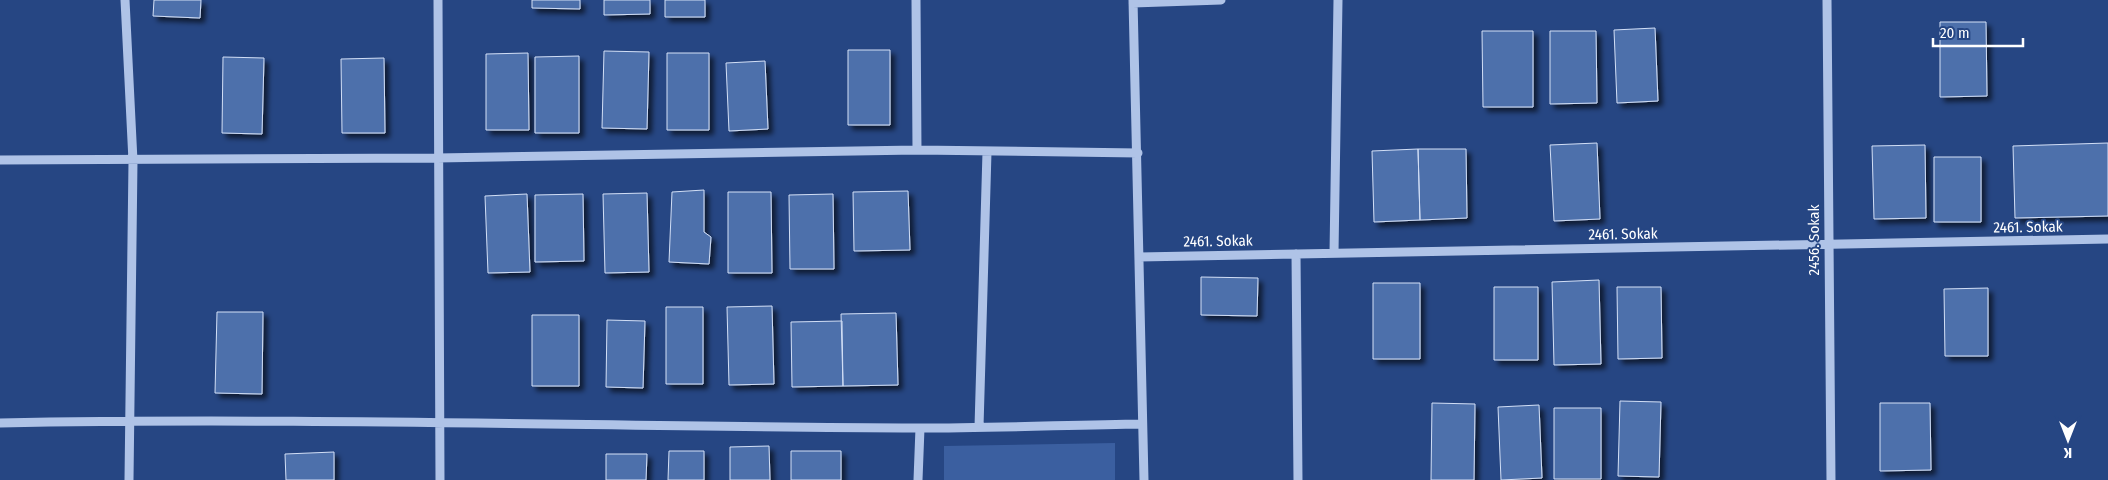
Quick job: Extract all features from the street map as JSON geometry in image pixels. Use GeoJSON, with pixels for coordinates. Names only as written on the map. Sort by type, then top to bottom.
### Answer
{"type":"FeatureCollection","features":[{"type":"Feature","properties":{"kind":"street"},"geometry":{"type":"LineString","coordinates":[[125,0],[133,161],[129,480]]}},
{"type":"Feature","properties":{"kind":"street"},"geometry":{"type":"LineString","coordinates":[[438,0],[437,158],[440,480]]}},
{"type":"Feature","properties":{"kind":"street"},"geometry":{"type":"LineString","coordinates":[[916,0],[917,150]]}},
{"type":"Feature","properties":{"kind":"street"},"geometry":{"type":"LineString","coordinates":[[1144,480],[1138,153],[1133,1],[1221,0]]}},
{"type":"Feature","properties":{"kind":"street"},"geometry":{"type":"LineString","coordinates":[[1334,253],[1338,0]]}},
{"type":"Feature","properties":{"kind":"street","name":"2456. Sokak"},"geometry":{"type":"LineString","coordinates":[[1827,0],[1827,245],[1831,480]]}},
{"type":"Feature","properties":{"kind":"street"},"geometry":{"type":"LineString","coordinates":[[0,160],[133,161],[437,158],[917,150],[1138,153]]}},
{"type":"Feature","properties":{"kind":"street"},"geometry":{"type":"LineString","coordinates":[[980,427],[987,152]]}},
{"type":"Feature","properties":{"kind":"street","name":"2461. Sokak"},"geometry":{"type":"LineString","coordinates":[[1139,257],[2108,239]]}},
{"type":"Feature","properties":{"kind":"street"},"geometry":{"type":"LineString","coordinates":[[1296,254],[1298,480]]}},
{"type":"Feature","properties":{"kind":"street"},"geometry":{"type":"LineString","coordinates":[[0,423],[129,421],[439,422],[920,428],[1142,424]]}},
{"type":"Feature","properties":{"kind":"street"},"geometry":{"type":"LineString","coordinates":[[918,480],[920,428]]}},
{"type":"Feature","properties":{"kind":"shaded area"},"geometry":{"type":"Polygon","coordinates":[[[1115,443],[1115,480],[944,480],[944,446],[1115,443]]]}},
{"type":"Feature","properties":{"kind":"building"},"geometry":{"type":"Polygon","coordinates":[[[154,0],[201,0],[200,18],[153,16],[154,0]]]}},
{"type":"Feature","properties":{"kind":"building"},"geometry":{"type":"Polygon","coordinates":[[[532,0],[580,0],[580,9],[532,8],[532,0]]]}},
{"type":"Feature","properties":{"kind":"building"},"geometry":{"type":"Polygon","coordinates":[[[604,0],[650,0],[650,14],[604,15],[604,0]]]}},
{"type":"Feature","properties":{"kind":"building"},"geometry":{"type":"Polygon","coordinates":[[[665,0],[705,0],[705,17],[665,17],[665,0]]]}},
{"type":"Feature","properties":{"kind":"building"},"geometry":{"type":"Polygon","coordinates":[[[1940,22],[1986,22],[1987,96],[1940,97],[1940,22]]]}},
{"type":"Feature","properties":{"kind":"building"},"geometry":{"type":"Polygon","coordinates":[[[1655,28],[1658,101],[1617,103],[1614,30],[1655,28]]]}},
{"type":"Feature","properties":{"kind":"building"},"geometry":{"type":"Polygon","coordinates":[[[1482,31],[1533,31],[1533,107],[1483,107],[1482,31]]]}},
{"type":"Feature","properties":{"kind":"building"},"geometry":{"type":"Polygon","coordinates":[[[1550,31],[1596,31],[1597,103],[1550,104],[1550,31]]]}},
{"type":"Feature","properties":{"kind":"building"},"geometry":{"type":"Polygon","coordinates":[[[848,50],[890,50],[890,125],[848,125],[848,50]]]}},
{"type":"Feature","properties":{"kind":"building"},"geometry":{"type":"Polygon","coordinates":[[[604,51],[649,52],[647,129],[602,128],[604,51]]]}},
{"type":"Feature","properties":{"kind":"building"},"geometry":{"type":"Polygon","coordinates":[[[528,53],[529,130],[486,130],[486,54],[528,53]]]}},
{"type":"Feature","properties":{"kind":"building"},"geometry":{"type":"Polygon","coordinates":[[[667,53],[709,53],[709,130],[667,130],[667,53]]]}},
{"type":"Feature","properties":{"kind":"building"},"geometry":{"type":"Polygon","coordinates":[[[579,56],[579,133],[535,133],[535,57],[579,56]]]}},
{"type":"Feature","properties":{"kind":"building"},"geometry":{"type":"Polygon","coordinates":[[[223,57],[264,58],[262,134],[222,133],[223,57]]]}},
{"type":"Feature","properties":{"kind":"building"},"geometry":{"type":"Polygon","coordinates":[[[384,58],[385,133],[342,133],[341,59],[384,58]]]}},
{"type":"Feature","properties":{"kind":"building"},"geometry":{"type":"Polygon","coordinates":[[[765,61],[768,129],[729,131],[726,63],[765,61]]]}},
{"type":"Feature","properties":{"kind":"building"},"geometry":{"type":"Polygon","coordinates":[[[1597,143],[1600,219],[1554,221],[1550,145],[1597,143]]]}},
{"type":"Feature","properties":{"kind":"building"},"geometry":{"type":"Polygon","coordinates":[[[2108,143],[2108,216],[2015,218],[2013,146],[2108,143]]]}},
{"type":"Feature","properties":{"kind":"building"},"geometry":{"type":"Polygon","coordinates":[[[1925,145],[1926,218],[1874,219],[1872,146],[1925,145]]]}},
{"type":"Feature","properties":{"kind":"building"},"geometry":{"type":"Polygon","coordinates":[[[1418,149],[1466,149],[1467,218],[1420,220],[1418,149]]]}},
{"type":"Feature","properties":{"kind":"building"},"geometry":{"type":"Polygon","coordinates":[[[1418,149],[1420,220],[1374,222],[1372,151],[1418,149]]]}},
{"type":"Feature","properties":{"kind":"building"},"geometry":{"type":"Polygon","coordinates":[[[1934,157],[1981,157],[1981,222],[1934,222],[1934,157]]]}},
{"type":"Feature","properties":{"kind":"building"},"geometry":{"type":"Polygon","coordinates":[[[704,190],[704,232],[711,237],[709,264],[669,262],[672,192],[704,190]]]}},
{"type":"Feature","properties":{"kind":"building"},"geometry":{"type":"Polygon","coordinates":[[[908,191],[910,250],[854,251],[853,192],[908,191]]]}},
{"type":"Feature","properties":{"kind":"building"},"geometry":{"type":"Polygon","coordinates":[[[728,192],[771,192],[772,273],[728,273],[728,192]]]}},
{"type":"Feature","properties":{"kind":"building"},"geometry":{"type":"Polygon","coordinates":[[[647,193],[649,272],[605,273],[603,194],[647,193]]]}},
{"type":"Feature","properties":{"kind":"building"},"geometry":{"type":"Polygon","coordinates":[[[527,194],[530,272],[488,273],[485,196],[527,194]]]}},
{"type":"Feature","properties":{"kind":"building"},"geometry":{"type":"Polygon","coordinates":[[[583,194],[584,261],[535,262],[535,195],[583,194]]]}},
{"type":"Feature","properties":{"kind":"building"},"geometry":{"type":"Polygon","coordinates":[[[833,194],[834,269],[790,269],[789,195],[833,194]]]}},
{"type":"Feature","properties":{"kind":"building"},"geometry":{"type":"Polygon","coordinates":[[[1201,277],[1258,278],[1257,316],[1201,315],[1201,277]]]}},
{"type":"Feature","properties":{"kind":"building"},"geometry":{"type":"Polygon","coordinates":[[[1599,280],[1601,364],[1554,365],[1552,282],[1599,280]]]}},
{"type":"Feature","properties":{"kind":"building"},"geometry":{"type":"Polygon","coordinates":[[[1373,283],[1420,283],[1420,359],[1373,359],[1373,283]]]}},
{"type":"Feature","properties":{"kind":"building"},"geometry":{"type":"Polygon","coordinates":[[[1494,287],[1538,287],[1538,360],[1494,360],[1494,287]]]}},
{"type":"Feature","properties":{"kind":"building"},"geometry":{"type":"Polygon","coordinates":[[[1617,287],[1661,287],[1662,358],[1618,359],[1617,287]]]}},
{"type":"Feature","properties":{"kind":"building"},"geometry":{"type":"Polygon","coordinates":[[[1988,288],[1988,356],[1945,356],[1944,289],[1988,288]]]}},
{"type":"Feature","properties":{"kind":"building"},"geometry":{"type":"Polygon","coordinates":[[[772,306],[774,384],[729,385],[727,307],[772,306]]]}},
{"type":"Feature","properties":{"kind":"building"},"geometry":{"type":"Polygon","coordinates":[[[666,307],[703,307],[703,384],[666,384],[666,307]]]}},
{"type":"Feature","properties":{"kind":"building"},"geometry":{"type":"Polygon","coordinates":[[[217,312],[263,312],[262,394],[215,393],[217,312]]]}},
{"type":"Feature","properties":{"kind":"building"},"geometry":{"type":"Polygon","coordinates":[[[896,313],[898,385],[843,386],[841,314],[896,313]]]}},
{"type":"Feature","properties":{"kind":"building"},"geometry":{"type":"Polygon","coordinates":[[[532,315],[579,315],[579,386],[532,386],[532,315]]]}},
{"type":"Feature","properties":{"kind":"building"},"geometry":{"type":"Polygon","coordinates":[[[607,320],[645,321],[643,388],[606,387],[607,320]]]}},
{"type":"Feature","properties":{"kind":"building"},"geometry":{"type":"Polygon","coordinates":[[[842,321],[843,386],[792,387],[791,322],[842,321]]]}},
{"type":"Feature","properties":{"kind":"building"},"geometry":{"type":"Polygon","coordinates":[[[1620,401],[1661,402],[1659,477],[1618,476],[1620,401]]]}},
{"type":"Feature","properties":{"kind":"building"},"geometry":{"type":"Polygon","coordinates":[[[1432,403],[1475,404],[1474,480],[1431,480],[1432,403]]]}},
{"type":"Feature","properties":{"kind":"building"},"geometry":{"type":"Polygon","coordinates":[[[1880,403],[1930,403],[1931,470],[1880,471],[1880,403]]]}},
{"type":"Feature","properties":{"kind":"building"},"geometry":{"type":"Polygon","coordinates":[[[1539,405],[1542,478],[1501,480],[1498,407],[1539,405]]]}},
{"type":"Feature","properties":{"kind":"building"},"geometry":{"type":"Polygon","coordinates":[[[1554,408],[1601,408],[1601,479],[1554,479],[1554,408]]]}},
{"type":"Feature","properties":{"kind":"building"},"geometry":{"type":"Polygon","coordinates":[[[769,446],[770,480],[730,480],[730,447],[769,446]]]}},
{"type":"Feature","properties":{"kind":"building"},"geometry":{"type":"Polygon","coordinates":[[[669,451],[704,451],[704,480],[668,480],[669,451]]]}},
{"type":"Feature","properties":{"kind":"building"},"geometry":{"type":"Polygon","coordinates":[[[791,451],[841,451],[841,480],[791,480],[791,451]]]}},
{"type":"Feature","properties":{"kind":"building"},"geometry":{"type":"Polygon","coordinates":[[[334,452],[334,480],[286,480],[285,454],[334,452]]]}},
{"type":"Feature","properties":{"kind":"building"},"geometry":{"type":"Polygon","coordinates":[[[606,454],[647,454],[646,480],[606,480],[606,454]]]}}]}
